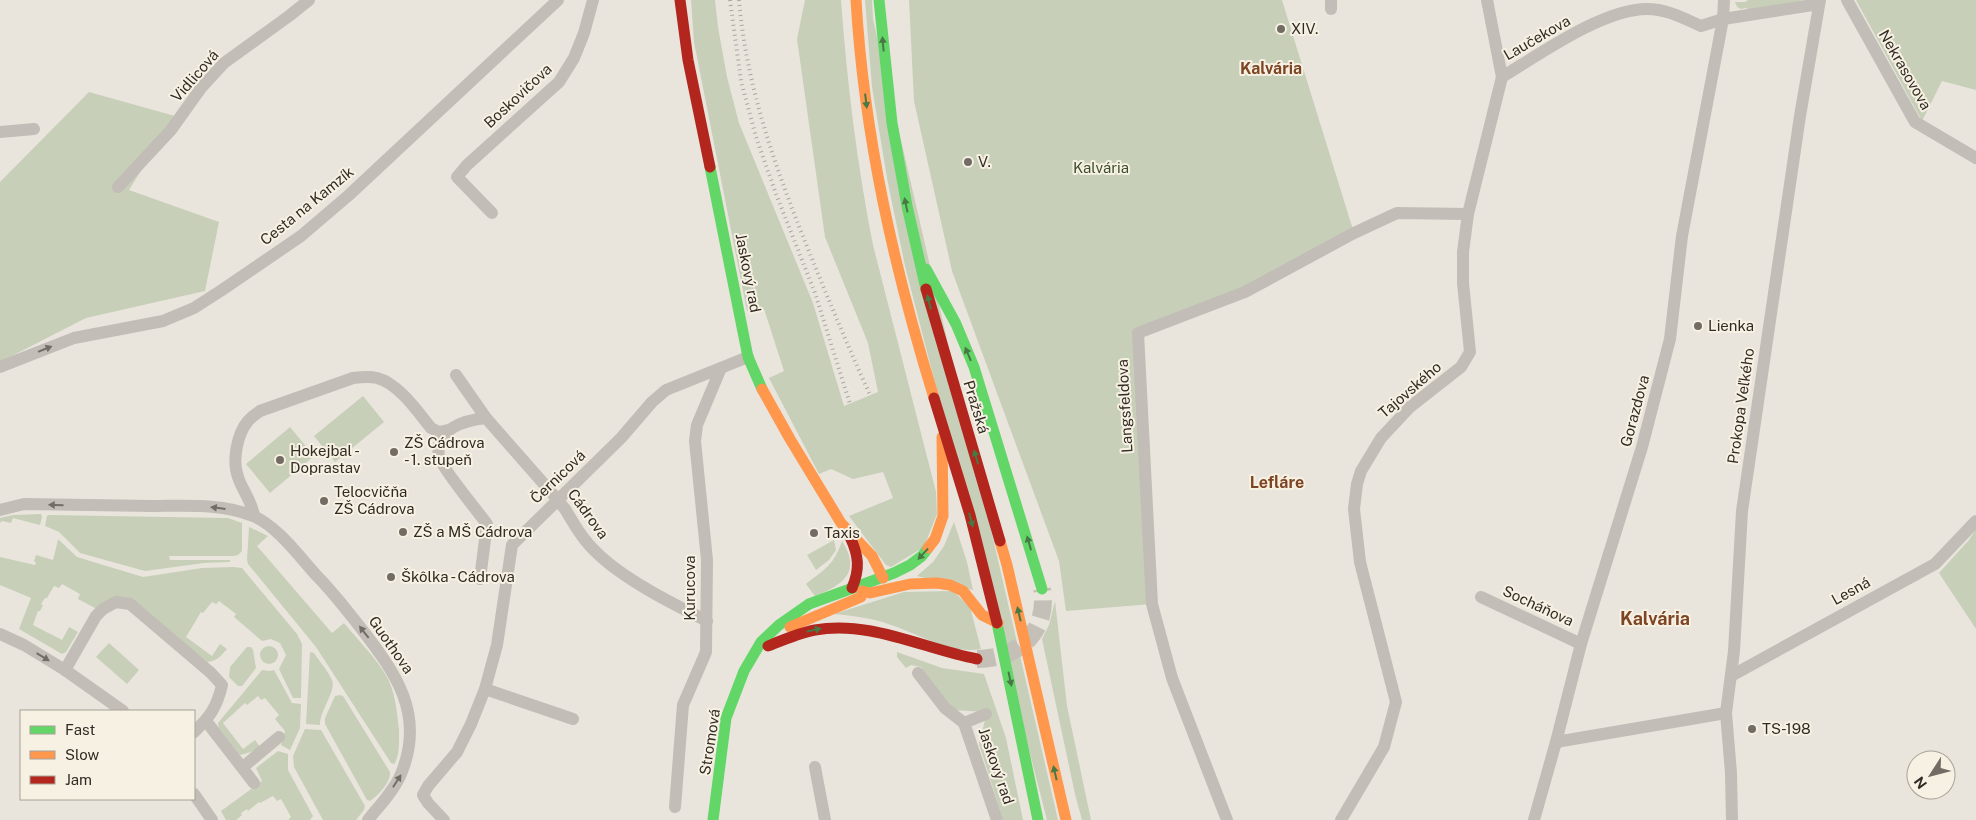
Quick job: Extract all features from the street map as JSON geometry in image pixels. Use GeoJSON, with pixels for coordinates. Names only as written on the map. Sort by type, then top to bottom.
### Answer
{"type":"FeatureCollection","features":[{"type":"Feature","properties":{"kind":"street","name":"Vidlicová"},"geometry":{"type":"LineString","coordinates":[[118,187],[171,130],[201,88],[224,63],[309,0]]}},
{"type":"Feature","properties":{"kind":"street","name":"Cesta na Kamzík"},"geometry":{"type":"LineString","coordinates":[[0,368],[74,338],[163,322],[194,308],[301,236],[373,173],[558,0]]}},
{"type":"Feature","properties":{"kind":"street","name":"Boskovičova"},"geometry":{"type":"LineString","coordinates":[[492,213],[457,177],[467,165],[563,77],[574,58],[584,33],[593,0]]}},
{"type":"Feature","properties":{"kind":"street","name":"Jaskový rad"},"geometry":{"type":"LineString","coordinates":[[680,0],[688,60],[748,357],[755,375],[790,439],[841,523],[872,556],[883,578]]}},
{"type":"Feature","properties":{"kind":"street"},"geometry":{"type":"LineString","coordinates":[[856,0],[869,124],[884,212],[908,309],[970,516],[998,623],[1038,820]]}},
{"type":"Feature","properties":{"kind":"street","name":"Pražská"},"geometry":{"type":"LineString","coordinates":[[879,0],[892,123],[906,206],[947,364],[1007,565],[1066,820]]}},
{"type":"Feature","properties":{"kind":"street","name":"Tajovského"},"geometry":{"type":"LineString","coordinates":[[1341,820],[1384,747],[1396,702],[1360,562],[1354,510],[1357,484],[1361,471],[1381,438],[1410,407],[1461,367],[1470,352],[1463,283],[1463,252],[1468,214],[1502,77],[1487,0]]}},
{"type":"Feature","properties":{"kind":"street","name":"Gorazdova"},"geometry":{"type":"LineString","coordinates":[[1534,820],[1581,644],[1642,447],[1670,340],[1682,236],[1723,19],[1724,0]]}},
{"type":"Feature","properties":{"kind":"street","name":"Nekrasovova"},"geometry":{"type":"LineString","coordinates":[[1847,0],[1915,122],[1976,158]]}},
{"type":"Feature","properties":{"kind":"street","name":"Laučekova"},"geometry":{"type":"LineString","coordinates":[[1502,77],[1605,17],[1626,12],[1646,9],[1662,11],[1675,14],[1701,26],[1723,19],[1820,2]]}},
{"type":"Feature","properties":{"kind":"street","name":"Prokopa Veľkého"},"geometry":{"type":"LineString","coordinates":[[1732,820],[1731,773],[1726,712],[1731,676],[1742,511],[1800,116],[1820,2]]}},
{"type":"Feature","properties":{"kind":"street"},"geometry":{"type":"LineString","coordinates":[[0,132],[34,129]]}},
{"type":"Feature","properties":{"kind":"street","name":"Langsfeldova"},"geometry":{"type":"LineString","coordinates":[[1227,820],[1172,678],[1152,604],[1138,333],[1245,292],[1354,232],[1397,213],[1468,214]]}},
{"type":"Feature","properties":{"kind":"street"},"geometry":{"type":"LineString","coordinates":[[917,252],[956,324],[974,367],[1042,589]]}},
{"type":"Feature","properties":{"kind":"street","name":"Černicová"},"geometry":{"type":"LineString","coordinates":[[444,820],[428,803],[424,795],[428,786],[457,752],[472,724],[485,689],[497,645],[512,545],[621,438],[652,402],[666,390],[748,357]]}},
{"type":"Feature","properties":{"kind":"street","name":"Kurucova"},"geometry":{"type":"LineString","coordinates":[[675,807],[682,705],[706,652],[707,560],[695,441],[697,425],[721,368]]}},
{"type":"Feature","properties":{"kind":"street","name":"Cádrova"},"geometry":{"type":"LineString","coordinates":[[456,375],[486,418],[565,509],[587,542],[611,565],[673,604],[707,622]]}},
{"type":"Feature","properties":{"kind":"street"},"geometry":{"type":"LineString","coordinates":[[254,516],[253,508],[237,476],[234,454],[244,426],[249,419],[260,411],[353,378],[378,378],[395,386],[432,428],[440,432],[468,420],[486,418]]}},
{"type":"Feature","properties":{"kind":"street"},"geometry":{"type":"LineString","coordinates":[[883,578],[916,561],[927,550],[937,534],[943,516],[942,424]]}},
{"type":"Feature","properties":{"kind":"street"},"geometry":{"type":"LineString","coordinates":[[448,430],[440,445],[439,459],[487,524],[480,579]]}},
{"type":"Feature","properties":{"kind":"street","name":"Guothova"},"geometry":{"type":"LineString","coordinates":[[0,510],[24,504],[196,506],[224,509],[254,516],[274,531],[327,586],[384,658],[403,691],[408,712],[409,729],[405,762],[398,780],[368,820]]}},
{"type":"Feature","properties":{"kind":"street","name":"Lesná"},"geometry":{"type":"LineString","coordinates":[[1731,676],[1935,564],[1976,521]]}},
{"type":"Feature","properties":{"kind":"street","name":"Jaskový rad"},"geometry":{"type":"LineString","coordinates":[[846,529],[859,556],[858,575],[852,588]]}},
{"type":"Feature","properties":{"kind":"street","name":"Stromová"},"geometry":{"type":"LineString","coordinates":[[713,820],[726,718],[744,671],[761,642],[779,625],[809,604],[883,578]]}},
{"type":"Feature","properties":{"kind":"street","name":"Stromová"},"geometry":{"type":"LineString","coordinates":[[744,671],[756,656],[784,630],[870,593],[883,578]]}},
{"type":"Feature","properties":{"kind":"street"},"geometry":{"type":"LineString","coordinates":[[852,588],[870,593],[910,584],[937,583],[950,585],[964,591],[982,615],[998,623]]}},
{"type":"Feature","properties":{"kind":"street","name":"Socháňova"},"geometry":{"type":"LineString","coordinates":[[1482,597],[1581,644]]}},
{"type":"Feature","properties":{"kind":"street"},"geometry":{"type":"LineString","coordinates":[[65,670],[100,612],[116,602],[130,604],[211,672],[222,685],[218,702],[206,721],[195,731]]}},
{"type":"Feature","properties":{"kind":"street"},"geometry":{"type":"LineString","coordinates":[[768,646],[814,630],[841,628],[873,632],[947,654],[977,659]]}},
{"type":"Feature","properties":{"kind":"street"},"geometry":{"type":"LineString","coordinates":[[0,634],[24,645],[65,670],[122,710]]}},
{"type":"Feature","properties":{"kind":"street","name":"Jaskový rad"},"geometry":{"type":"LineString","coordinates":[[918,674],[945,708],[964,723],[997,820]]}},
{"type":"Feature","properties":{"kind":"street"},"geometry":{"type":"LineString","coordinates":[[485,689],[573,719]]}},
{"type":"Feature","properties":{"kind":"street"},"geometry":{"type":"LineString","coordinates":[[1556,742],[1726,712]]}},
{"type":"Feature","properties":{"kind":"street","name":"Jaskový rad"},"geometry":{"type":"LineString","coordinates":[[964,723],[986,714]]}},
{"type":"Feature","properties":{"kind":"street"},"geometry":{"type":"LineString","coordinates":[[206,721],[254,783]]}},
{"type":"Feature","properties":{"kind":"street"},"geometry":{"type":"LineString","coordinates":[[243,768],[279,737]]}},
{"type":"Feature","properties":{"kind":"street"},"geometry":{"type":"LineString","coordinates":[[815,767],[825,820]]}},
{"type":"Feature","properties":{"kind":"street"},"geometry":{"type":"LineString","coordinates":[[195,795],[212,820]]}},
{"type":"Feature","properties":{"kind":"green space"},"geometry":{"type":"Polygon","coordinates":[[[691,0],[715,0],[727,77],[739,123],[813,303],[844,406],[878,392],[868,343],[825,237],[797,39],[805,0],[841,0],[853,123],[873,245],[936,492],[937,514],[924,547],[891,567],[886,565],[849,516],[893,498],[883,472],[853,479],[831,469],[819,474],[769,378],[784,371],[764,309],[747,311],[694,42],[691,0]]]}},
{"type":"Feature","properties":{"kind":"green space"},"geometry":{"type":"Polygon","coordinates":[[[865,0],[872,0],[873,19],[1058,820],[1047,820],[905,266],[887,178],[872,87],[865,0]]]}},
{"type":"Feature","properties":{"kind":"green space","name":"Kalvária"},"geometry":{"type":"Polygon","coordinates":[[[909,0],[1282,0],[1354,233],[1245,292],[1138,333],[1152,604],[1066,611],[1059,561],[952,271],[914,101],[909,0]]]}},
{"type":"Feature","properties":{"kind":"green space"},"geometry":{"type":"Polygon","coordinates":[[[1748,0],[1804,0],[1750,11],[1746,8],[1741,9],[1737,7],[1735,2],[1745,2],[1748,0]]]}},
{"type":"Feature","properties":{"kind":"green space"},"geometry":{"type":"Polygon","coordinates":[[[1856,0],[1976,0],[1976,90],[1942,81],[1922,121],[1856,0]]]}},
{"type":"Feature","properties":{"kind":"green space"},"geometry":{"type":"Polygon","coordinates":[[[89,92],[175,116],[129,190],[219,222],[205,291],[86,318],[0,362],[0,182],[89,92]]]}},
{"type":"Feature","properties":{"kind":"green space"},"geometry":{"type":"Polygon","coordinates":[[[363,396],[384,422],[335,462],[314,436],[363,396]]]}},
{"type":"Feature","properties":{"kind":"green space","name":"Hokejbal - Doprastav"},"geometry":{"type":"Polygon","coordinates":[[[290,427],[314,456],[270,493],[246,464],[290,427]]]}},
{"type":"Feature","properties":{"kind":"green space"},"geometry":{"type":"Polygon","coordinates":[[[41,514],[40,525],[13,518],[11,523],[2,521],[0,523],[0,518],[13,515],[41,514]]]}},
{"type":"Feature","properties":{"kind":"green space"},"geometry":{"type":"Polygon","coordinates":[[[47,516],[228,518],[242,523],[242,551],[234,556],[169,556],[170,560],[230,560],[230,562],[204,563],[145,571],[80,553],[59,532],[45,526],[47,516]]]}},
{"type":"Feature","properties":{"kind":"green space"},"geometry":{"type":"Polygon","coordinates":[[[954,522],[967,562],[973,590],[917,576],[933,562],[944,546],[954,522]]]}},
{"type":"Feature","properties":{"kind":"green space"},"geometry":{"type":"Polygon","coordinates":[[[249,527],[268,536],[257,546],[332,633],[344,623],[375,659],[385,674],[393,693],[399,730],[398,752],[394,764],[391,763],[316,647],[248,564],[249,527]]]}},
{"type":"Feature","properties":{"kind":"green space"},"geometry":{"type":"Polygon","coordinates":[[[1976,529],[1976,629],[1939,573],[1969,540],[1976,529]]]}},
{"type":"Feature","properties":{"kind":"green space"},"geometry":{"type":"Polygon","coordinates":[[[58,540],[77,557],[143,577],[202,568],[242,568],[297,634],[302,644],[301,698],[293,698],[279,669],[286,655],[280,643],[271,639],[262,641],[234,617],[236,614],[219,601],[216,604],[212,602],[203,613],[201,612],[186,637],[212,656],[220,644],[227,649],[221,656],[207,662],[132,602],[97,609],[78,599],[80,594],[62,584],[59,588],[54,586],[47,598],[45,598],[33,625],[62,640],[69,627],[78,632],[66,652],[62,654],[19,629],[31,598],[0,585],[0,557],[35,565],[36,555],[53,560],[58,540]]]}},
{"type":"Feature","properties":{"kind":"green space"},"geometry":{"type":"Polygon","coordinates":[[[834,540],[836,550],[829,560],[816,570],[807,555],[834,540]]]}},
{"type":"Feature","properties":{"kind":"green space"},"geometry":{"type":"Polygon","coordinates":[[[842,541],[848,552],[850,569],[841,582],[815,596],[806,584],[832,561],[842,541]]]}},
{"type":"Feature","properties":{"kind":"green space"},"geometry":{"type":"Polygon","coordinates":[[[953,591],[970,607],[981,649],[958,649],[935,643],[884,623],[834,614],[904,592],[953,591]]]}},
{"type":"Feature","properties":{"kind":"green space"},"geometry":{"type":"Polygon","coordinates":[[[1055,601],[1067,706],[1091,820],[1082,820],[1042,639],[1049,625],[1055,601]]]}},
{"type":"Feature","properties":{"kind":"green space"},"geometry":{"type":"Polygon","coordinates":[[[109,643],[139,670],[127,684],[96,657],[109,643]]]}},
{"type":"Feature","properties":{"kind":"green space"},"geometry":{"type":"Polygon","coordinates":[[[265,646],[273,646],[278,651],[276,662],[265,664],[260,659],[260,651],[265,646]]]}},
{"type":"Feature","properties":{"kind":"green space"},"geometry":{"type":"Polygon","coordinates":[[[247,647],[251,647],[253,650],[256,668],[242,686],[238,686],[229,677],[230,667],[247,647]]]}},
{"type":"Feature","properties":{"kind":"green space"},"geometry":{"type":"Polygon","coordinates":[[[310,652],[314,653],[324,666],[333,684],[320,720],[320,725],[306,724],[310,652]]]}},
{"type":"Feature","properties":{"kind":"green space"},"geometry":{"type":"Polygon","coordinates":[[[897,652],[942,668],[984,674],[1006,738],[1023,820],[1003,820],[979,744],[987,712],[952,710],[921,667],[911,665],[906,668],[897,657],[897,652]]]}},
{"type":"Feature","properties":{"kind":"green space"},"geometry":{"type":"Polygon","coordinates":[[[262,670],[274,670],[292,703],[301,704],[300,728],[290,750],[281,745],[285,731],[275,719],[279,715],[265,698],[261,700],[258,696],[247,705],[245,703],[223,723],[243,749],[255,740],[260,747],[240,755],[219,728],[218,723],[262,670]]]}},
{"type":"Feature","properties":{"kind":"green space"},"geometry":{"type":"Polygon","coordinates":[[[335,696],[343,696],[390,772],[386,784],[377,796],[370,801],[367,800],[325,724],[325,718],[335,696]]]}},
{"type":"Feature","properties":{"kind":"green space"},"geometry":{"type":"Polygon","coordinates":[[[305,729],[321,730],[365,806],[356,820],[323,820],[294,767],[293,756],[305,729]]]}},
{"type":"Feature","properties":{"kind":"green space"},"geometry":{"type":"Polygon","coordinates":[[[278,751],[288,754],[288,770],[313,816],[310,820],[288,820],[291,817],[281,799],[277,801],[273,796],[259,802],[248,811],[247,809],[236,820],[226,820],[221,811],[262,781],[256,768],[278,751]]]}},
{"type":"Feature","properties":{"kind":"tunnel"},"geometry":{"type":"LineString","coordinates":[[977,659],[992,658],[1005,654],[1028,640],[1041,618],[1043,604],[1042,589]]}},
{"type":"Feature","properties":{"kind":"railway"},"geometry":{"type":"LineString","coordinates":[[730,0],[741,81],[756,137],[815,293],[850,404]]}},
{"type":"Feature","properties":{"kind":"railway"},"geometry":{"type":"LineString","coordinates":[[739,0],[742,30],[754,90],[771,148],[810,255],[870,395]]}},
{"type":"Feature","properties":{"kind":"traffic: fast"},"geometry":{"type":"LineString","coordinates":[[879,0],[892,123],[907,206],[926,289]]}},
{"type":"Feature","properties":{"kind":"traffic: fast"},"geometry":{"type":"LineString","coordinates":[[710,167],[748,357],[762,389]]}},
{"type":"Feature","properties":{"kind":"traffic: fast"},"geometry":{"type":"LineString","coordinates":[[926,269],[956,324],[974,367],[1042,589]]}},
{"type":"Feature","properties":{"kind":"traffic: fast"},"geometry":{"type":"LineString","coordinates":[[713,820],[726,718],[744,671],[761,642],[779,625],[809,604],[894,573],[910,565],[922,556],[928,548]]}},
{"type":"Feature","properties":{"kind":"traffic: fast"},"geometry":{"type":"LineString","coordinates":[[997,623],[1038,820]]}},
{"type":"Feature","properties":{"kind":"traffic: slow"},"geometry":{"type":"LineString","coordinates":[[856,0],[866,102],[883,202],[906,300],[934,398]]}},
{"type":"Feature","properties":{"kind":"traffic: slow"},"geometry":{"type":"LineString","coordinates":[[762,389],[841,523],[872,556],[883,578]]}},
{"type":"Feature","properties":{"kind":"traffic: slow"},"geometry":{"type":"LineString","coordinates":[[928,548],[935,539],[943,516],[942,437]]}},
{"type":"Feature","properties":{"kind":"traffic: slow"},"geometry":{"type":"LineString","coordinates":[[1000,541],[1066,820]]}},
{"type":"Feature","properties":{"kind":"traffic: slow"},"geometry":{"type":"LineString","coordinates":[[862,591],[870,593],[910,584],[937,583],[950,585],[963,591],[982,615],[998,623]]}},
{"type":"Feature","properties":{"kind":"traffic: slow"},"geometry":{"type":"LineString","coordinates":[[790,627],[861,597]]}},
{"type":"Feature","properties":{"kind":"traffic: jam"},"geometry":{"type":"LineString","coordinates":[[680,0],[688,60],[710,167]]}},
{"type":"Feature","properties":{"kind":"traffic: jam"},"geometry":{"type":"LineString","coordinates":[[926,289],[1000,541]]}},
{"type":"Feature","properties":{"kind":"traffic: jam"},"geometry":{"type":"LineString","coordinates":[[934,398],[970,515],[997,623]]}},
{"type":"Feature","properties":{"kind":"traffic: jam"},"geometry":{"type":"LineString","coordinates":[[850,537],[857,562],[852,588]]}},
{"type":"Feature","properties":{"kind":"traffic: jam"},"geometry":{"type":"LineString","coordinates":[[768,646],[815,630],[856,629],[897,637],[977,659]]}},
{"type":"Feature","properties":{"kind":"place","name":"XIV."},"geometry":{"type":"Point","coordinates":[1281,29]}},
{"type":"Feature","properties":{"kind":"place","name":"V."},"geometry":{"type":"Point","coordinates":[968,162]}},
{"type":"Feature","properties":{"kind":"place","name":"Lienka"},"geometry":{"type":"Point","coordinates":[1698,326]}},
{"type":"Feature","properties":{"kind":"place","name":"ZŠ Cádrova - 1. stupeň"},"geometry":{"type":"Point","coordinates":[394,452]}},
{"type":"Feature","properties":{"kind":"place","name":"Hokejbal - Doprastav"},"geometry":{"type":"Point","coordinates":[280,460]}},
{"type":"Feature","properties":{"kind":"place","name":"Telocvičňa ZŠ Cádrova"},"geometry":{"type":"Point","coordinates":[324,501]}},
{"type":"Feature","properties":{"kind":"place","name":"ZŠ a MŠ Cádrova"},"geometry":{"type":"Point","coordinates":[403,532]}},
{"type":"Feature","properties":{"kind":"place","name":"Taxis"},"geometry":{"type":"Point","coordinates":[814,533]}},
{"type":"Feature","properties":{"kind":"place","name":"Škôlka - Cádrova"},"geometry":{"type":"Point","coordinates":[391,577]}},
{"type":"Feature","properties":{"kind":"place","name":"TS-198"},"geometry":{"type":"Point","coordinates":[1752,729]}},
{"type":"Feature","properties":{"kind":"district","name":"Kalvária"},"geometry":{"type":"Point","coordinates":[1271,68]}},
{"type":"Feature","properties":{"kind":"district","name":"Lefláre"},"geometry":{"type":"Point","coordinates":[1277,482]}},
{"type":"Feature","properties":{"kind":"district","name":"Kalvária"},"geometry":{"type":"Point","coordinates":[1655,619]}}]}
